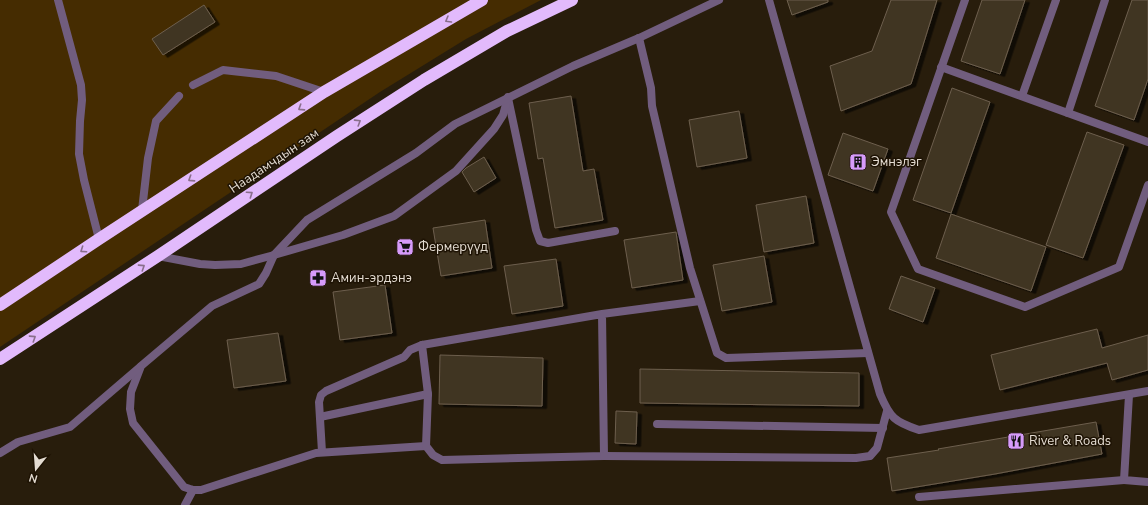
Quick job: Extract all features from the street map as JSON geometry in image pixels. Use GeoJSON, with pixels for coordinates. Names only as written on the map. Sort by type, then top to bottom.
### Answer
{"type":"FeatureCollection","features":[{"type":"Feature","properties":{"kind":"highway"},"geometry":{"type":"LineString","coordinates":[[0,305],[142,210],[324,92],[482,0]]}},
{"type":"Feature","properties":{"kind":"highway","name":"Наадамчдын зам"},"geometry":{"type":"LineString","coordinates":[[0,359],[424,80],[507,31],[572,0]]}},
{"type":"Feature","properties":{"kind":"street"},"geometry":{"type":"LineString","coordinates":[[58,0],[82,85],[79,154],[99,239]]}},
{"type":"Feature","properties":{"kind":"street"},"geometry":{"type":"LineString","coordinates":[[0,453],[18,442],[70,427],[212,306],[259,284],[266,274],[274,255],[307,220],[416,153],[455,124],[573,66],[639,38],[719,0]]}},
{"type":"Feature","properties":{"kind":"street"},"geometry":{"type":"LineString","coordinates":[[769,0],[868,353],[880,394],[887,411],[902,424],[919,430],[1148,392]]}},
{"type":"Feature","properties":{"kind":"street"},"geometry":{"type":"LineString","coordinates":[[964,0],[891,212],[918,269],[1025,307],[1119,267],[1148,185]]}},
{"type":"Feature","properties":{"kind":"street"},"geometry":{"type":"LineString","coordinates":[[1022,96],[1056,0]]}},
{"type":"Feature","properties":{"kind":"street"},"geometry":{"type":"LineString","coordinates":[[1068,113],[1105,0]]}},
{"type":"Feature","properties":{"kind":"street"},"geometry":{"type":"LineString","coordinates":[[639,38],[651,88],[652,106],[690,268],[716,353],[726,358],[868,353]]}},
{"type":"Feature","properties":{"kind":"street"},"geometry":{"type":"LineString","coordinates":[[941,67],[1148,142]]}},
{"type":"Feature","properties":{"kind":"street"},"geometry":{"type":"LineString","coordinates":[[193,85],[223,70],[276,76],[324,92]]}},
{"type":"Feature","properties":{"kind":"street"},"geometry":{"type":"LineString","coordinates":[[142,210],[148,158],[156,121],[179,96]]}},
{"type":"Feature","properties":{"kind":"street"},"geometry":{"type":"LineString","coordinates":[[158,256],[200,264],[241,264],[344,235],[394,216],[456,171],[494,129],[503,115],[508,97]]}},
{"type":"Feature","properties":{"kind":"street"},"geometry":{"type":"LineString","coordinates":[[508,97],[536,230],[540,241],[548,243],[614,231]]}},
{"type":"Feature","properties":{"kind":"street"},"geometry":{"type":"LineString","coordinates":[[322,452],[319,402],[321,396],[326,391],[404,356],[410,350],[422,345],[602,314],[700,301]]}},
{"type":"Feature","properties":{"kind":"street"},"geometry":{"type":"LineString","coordinates":[[602,314],[604,456]]}},
{"type":"Feature","properties":{"kind":"street"},"geometry":{"type":"LineString","coordinates":[[422,345],[428,394],[426,446],[433,454],[442,460],[604,456],[856,458],[870,456],[877,448],[887,411]]}},
{"type":"Feature","properties":{"kind":"street"},"geometry":{"type":"LineString","coordinates":[[141,366],[131,392],[130,409],[133,423],[184,487],[194,490],[201,490],[316,453],[426,446]]}},
{"type":"Feature","properties":{"kind":"street"},"geometry":{"type":"LineString","coordinates":[[320,417],[428,394]]}},
{"type":"Feature","properties":{"kind":"street"},"geometry":{"type":"LineString","coordinates":[[1124,480],[1129,395]]}},
{"type":"Feature","properties":{"kind":"street"},"geometry":{"type":"LineString","coordinates":[[657,424],[883,428]]}},
{"type":"Feature","properties":{"kind":"street"},"geometry":{"type":"LineString","coordinates":[[919,497],[1124,480],[1148,482]]}},
{"type":"Feature","properties":{"kind":"street"},"geometry":{"type":"LineString","coordinates":[[185,505],[194,490]]}},
{"type":"Feature","properties":{"kind":"shaded area"},"geometry":{"type":"Polygon","coordinates":[[[0,0],[541,0],[466,39],[380,92],[0,347],[0,0]]]}},
{"type":"Feature","properties":{"kind":"building"},"geometry":{"type":"Polygon","coordinates":[[[787,0],[828,0],[828,2],[792,15],[787,0]]]}},
{"type":"Feature","properties":{"kind":"building"},"geometry":{"type":"Polygon","coordinates":[[[891,0],[937,0],[911,84],[841,111],[830,66],[872,51],[891,0]]]}},
{"type":"Feature","properties":{"kind":"building"},"geometry":{"type":"Polygon","coordinates":[[[982,0],[1025,0],[1000,74],[961,61],[982,0]]]}},
{"type":"Feature","properties":{"kind":"building"},"geometry":{"type":"Polygon","coordinates":[[[1132,0],[1148,0],[1148,79],[1134,120],[1095,106],[1132,0]]]}},
{"type":"Feature","properties":{"kind":"building"},"geometry":{"type":"Polygon","coordinates":[[[204,5],[215,22],[163,55],[152,39],[204,5]]]}},
{"type":"Feature","properties":{"kind":"building"},"geometry":{"type":"Polygon","coordinates":[[[952,88],[990,102],[951,213],[913,200],[952,88]]]}},
{"type":"Feature","properties":{"kind":"building"},"geometry":{"type":"Polygon","coordinates":[[[571,96],[583,171],[594,169],[603,220],[555,228],[543,158],[538,159],[529,103],[571,96]]]}},
{"type":"Feature","properties":{"kind":"building"},"geometry":{"type":"Polygon","coordinates":[[[739,111],[747,158],[697,167],[689,120],[739,111]]]}},
{"type":"Feature","properties":{"kind":"building"},"geometry":{"type":"Polygon","coordinates":[[[1087,132],[1124,145],[1083,258],[1046,245],[1087,132]]]}},
{"type":"Feature","properties":{"kind":"building","name":"Эмнэлэг"},"geometry":{"type":"Polygon","coordinates":[[[843,133],[888,149],[873,191],[828,175],[843,133]]]}},
{"type":"Feature","properties":{"kind":"building"},"geometry":{"type":"Polygon","coordinates":[[[484,157],[496,178],[474,192],[462,172],[484,157]]]}},
{"type":"Feature","properties":{"kind":"building"},"geometry":{"type":"Polygon","coordinates":[[[806,196],[814,243],[764,252],[756,205],[806,196]]]}},
{"type":"Feature","properties":{"kind":"building"},"geometry":{"type":"Polygon","coordinates":[[[951,214],[1046,247],[1031,291],[936,258],[951,214]]]}},
{"type":"Feature","properties":{"kind":"building"},"geometry":{"type":"Polygon","coordinates":[[[485,220],[492,268],[441,276],[433,228],[485,220]]]}},
{"type":"Feature","properties":{"kind":"building"},"geometry":{"type":"Polygon","coordinates":[[[676,232],[683,280],[632,288],[624,240],[676,232]]]}},
{"type":"Feature","properties":{"kind":"building"},"geometry":{"type":"Polygon","coordinates":[[[764,256],[772,302],[722,311],[713,265],[764,256]]]}},
{"type":"Feature","properties":{"kind":"building"},"geometry":{"type":"Polygon","coordinates":[[[556,259],[563,306],[512,314],[504,266],[556,259]]]}},
{"type":"Feature","properties":{"kind":"building"},"geometry":{"type":"Polygon","coordinates":[[[901,276],[935,288],[923,322],[889,309],[901,276]]]}},
{"type":"Feature","properties":{"kind":"building"},"geometry":{"type":"Polygon","coordinates":[[[385,285],[392,333],[340,340],[333,292],[385,285]]]}},
{"type":"Feature","properties":{"kind":"building"},"geometry":{"type":"Polygon","coordinates":[[[1097,329],[1102,348],[1148,335],[1148,370],[1112,380],[1107,363],[1000,390],[991,355],[1097,329]]]}},
{"type":"Feature","properties":{"kind":"building"},"geometry":{"type":"Polygon","coordinates":[[[278,333],[286,381],[234,388],[227,340],[278,333]]]}},
{"type":"Feature","properties":{"kind":"building"},"geometry":{"type":"Polygon","coordinates":[[[440,355],[543,358],[542,406],[439,404],[440,355]]]}},
{"type":"Feature","properties":{"kind":"building"},"geometry":{"type":"Polygon","coordinates":[[[640,369],[859,373],[859,406],[640,403],[640,369]]]}},
{"type":"Feature","properties":{"kind":"building"},"geometry":{"type":"Polygon","coordinates":[[[616,411],[637,412],[636,444],[615,443],[616,411]]]}},
{"type":"Feature","properties":{"kind":"building"},"geometry":{"type":"Polygon","coordinates":[[[1096,422],[1102,454],[892,491],[887,458],[1096,422]]]}},
{"type":"Feature","properties":{"kind":"place","name":"Эмнэлэг"},"geometry":{"type":"Point","coordinates":[858,162]}},
{"type":"Feature","properties":{"kind":"place","name":"Фермерүүд"},"geometry":{"type":"Point","coordinates":[405,247]}},
{"type":"Feature","properties":{"kind":"place","name":"Амин-эрдэнэ"},"geometry":{"type":"Point","coordinates":[318,278]}},
{"type":"Feature","properties":{"kind":"place","name":"River & Roads"},"geometry":{"type":"Point","coordinates":[1016,441]}}]}
